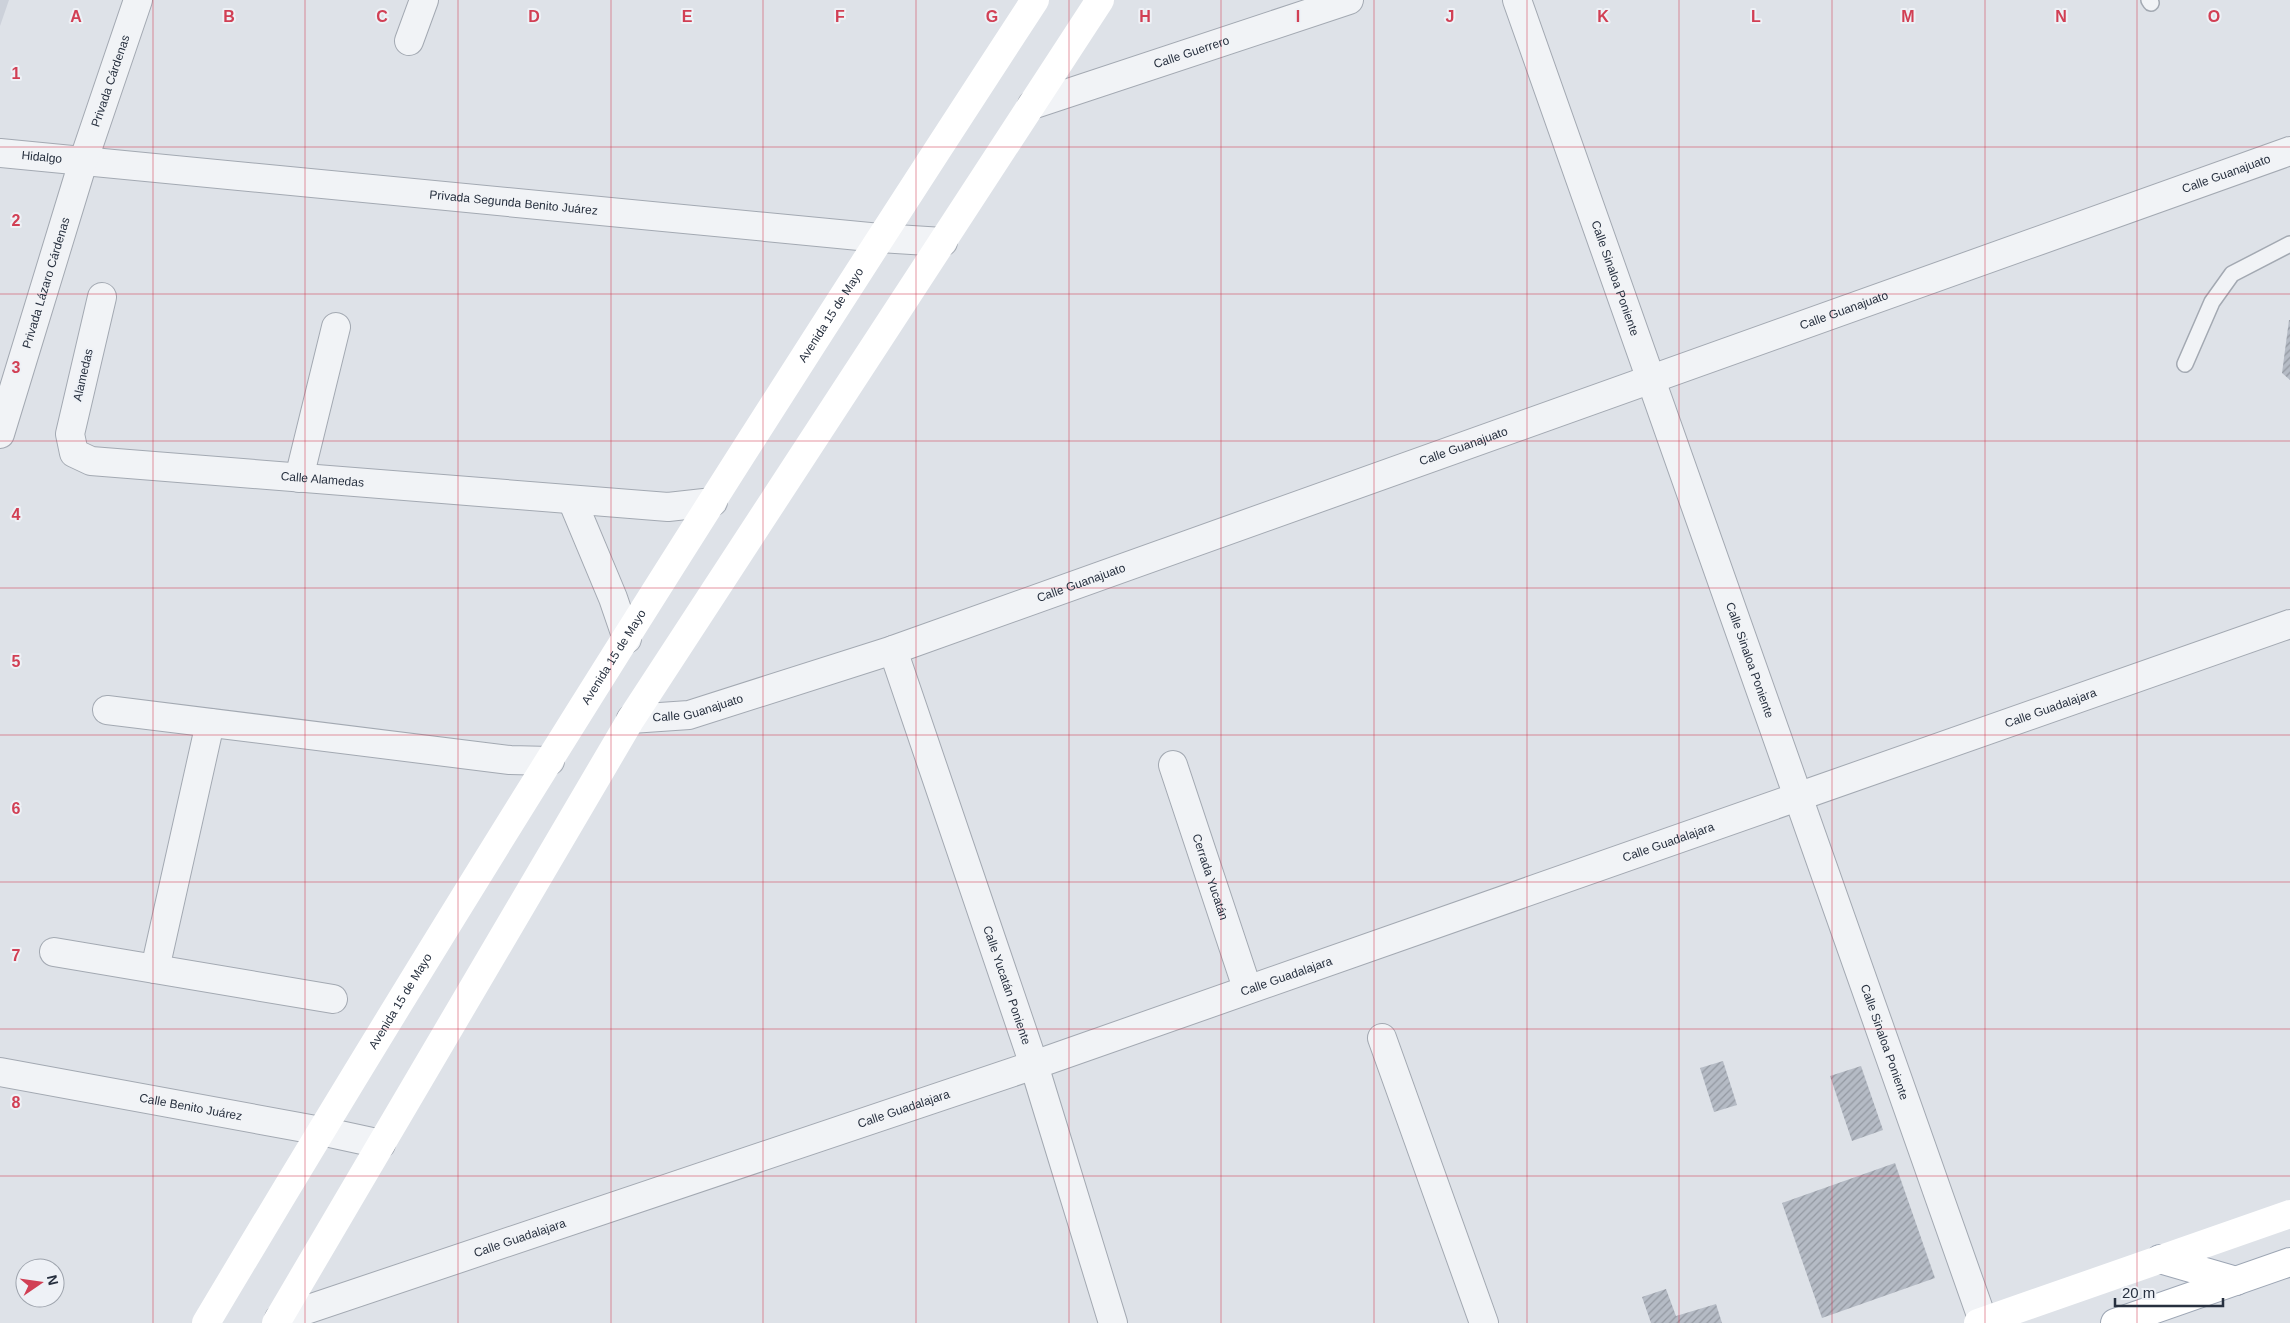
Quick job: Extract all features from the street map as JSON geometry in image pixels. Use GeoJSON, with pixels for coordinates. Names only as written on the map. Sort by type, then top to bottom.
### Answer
{"type":"FeatureCollection","features":[{"type":"Feature","properties":{"kind":"main road","name":"Avenida 15 de Mayo"},"geometry":{"type":"LineString","coordinates":[[206,1323],[321,1131],[550,761],[880,238],[1036,0]]}},
{"type":"Feature","properties":{"kind":"main road"},"geometry":{"type":"LineString","coordinates":[[278,1321],[631,719],[1100,0]]}},
{"type":"Feature","properties":{"kind":"main road"},"geometry":{"type":"LineString","coordinates":[[1981,1322],[2290,1214]]}},
{"type":"Feature","properties":{"kind":"main road"},"geometry":{"type":"LineString","coordinates":[[2160,1259],[2236,1281]]}},
{"type":"Feature","properties":{"kind":"main road"},"geometry":{"type":"LineString","coordinates":[[2115,1323],[2290,1262]]}},
{"type":"Feature","properties":{"kind":"street","name":"Privada Cárdenas"},"geometry":{"type":"LineString","coordinates":[[84,162],[138,0]]}},
{"type":"Feature","properties":{"kind":"street"},"geometry":{"type":"LineString","coordinates":[[409,41],[424,0]]}},
{"type":"Feature","properties":{"kind":"street","name":"Calle Guerrero"},"geometry":{"type":"LineString","coordinates":[[1032,104],[1349,0]]}},
{"type":"Feature","properties":{"kind":"street","name":"Calle Sinaloa Poniente"},"geometry":{"type":"LineString","coordinates":[[1517,0],[1798,796],[1981,1322]]}},
{"type":"Feature","properties":{"kind":"street","name":"Calle Guanajuato"},"geometry":{"type":"LineString","coordinates":[[631,719],[689,715],[893,650],[2290,152]]}},
{"type":"Feature","properties":{"kind":"street","name":"Hidalgo"},"geometry":{"type":"LineString","coordinates":[[0,153],[84,162]]}},
{"type":"Feature","properties":{"kind":"street","name":"Privada Segunda Benito Juárez"},"geometry":{"type":"LineString","coordinates":[[84,162],[880,238],[943,242]]}},
{"type":"Feature","properties":{"kind":"street","name":"Privada Lázaro Cárdenas"},"geometry":{"type":"LineString","coordinates":[[0,434],[84,162]]}},
{"type":"Feature","properties":{"kind":"street","name":"Alamedas"},"geometry":{"type":"LineString","coordinates":[[74,453],[70,434],[102,297]]}},
{"type":"Feature","properties":{"kind":"street"},"geometry":{"type":"LineString","coordinates":[[299,478],[336,327]]}},
{"type":"Feature","properties":{"kind":"street","name":"Calle Alamedas"},"geometry":{"type":"LineString","coordinates":[[74,453],[91,461],[572,500],[668,507],[713,502]]}},
{"type":"Feature","properties":{"kind":"street"},"geometry":{"type":"LineString","coordinates":[[572,500],[613,598],[627,639]]}},
{"type":"Feature","properties":{"kind":"street","name":"Calle Guadalajara"},"geometry":{"type":"LineString","coordinates":[[278,1321],[1034,1065],[1247,988],[2290,624]]}},
{"type":"Feature","properties":{"kind":"street","name":"Calle Yucatán Poniente"},"geometry":{"type":"LineString","coordinates":[[893,650],[1034,1065],[1113,1323]]}},
{"type":"Feature","properties":{"kind":"street"},"geometry":{"type":"LineString","coordinates":[[107,710],[510,760],[550,761]]}},
{"type":"Feature","properties":{"kind":"street"},"geometry":{"type":"LineString","coordinates":[[155,969],[210,723]]}},
{"type":"Feature","properties":{"kind":"street","name":"Cerrada Yucatán"},"geometry":{"type":"LineString","coordinates":[[1172,765],[1247,988]]}},
{"type":"Feature","properties":{"kind":"street"},"geometry":{"type":"LineString","coordinates":[[54,952],[333,999]]}},
{"type":"Feature","properties":{"kind":"street"},"geometry":{"type":"LineString","coordinates":[[1382,1038],[1484,1323]]}},
{"type":"Feature","properties":{"kind":"street","name":"Calle Benito Juárez"},"geometry":{"type":"LineString","coordinates":[[0,1072],[321,1131],[381,1144]]}},
{"type":"Feature","properties":{"kind":"lane"},"geometry":{"type":"LineString","coordinates":[[2186,364],[2212,302],[2232,274],[2290,244]]}},
{"type":"Feature","properties":{"kind":"shaded area"},"geometry":{"type":"Polygon","coordinates":[[[0,0],[9,0],[0,26],[0,0]]]}},
{"type":"Feature","properties":{"kind":"building"},"geometry":{"type":"Polygon","coordinates":[[[2290,320],[2290,380],[2282,373],[2290,320]]]}},
{"type":"Feature","properties":{"kind":"building"},"geometry":{"type":"Polygon","coordinates":[[[1723,1061],[1737,1105],[1714,1112],[1700,1068],[1723,1061]]]}},
{"type":"Feature","properties":{"kind":"building"},"geometry":{"type":"Polygon","coordinates":[[[1861,1066],[1883,1130],[1852,1141],[1830,1076],[1861,1066]]]}},
{"type":"Feature","properties":{"kind":"building"},"geometry":{"type":"Polygon","coordinates":[[[1895,1163],[1935,1278],[1822,1318],[1782,1203],[1895,1163]]]}},
{"type":"Feature","properties":{"kind":"building"},"geometry":{"type":"Polygon","coordinates":[[[1666,1289],[1676,1316],[1716,1304],[1722,1323],[1651,1323],[1642,1297],[1666,1289]]]}}]}
